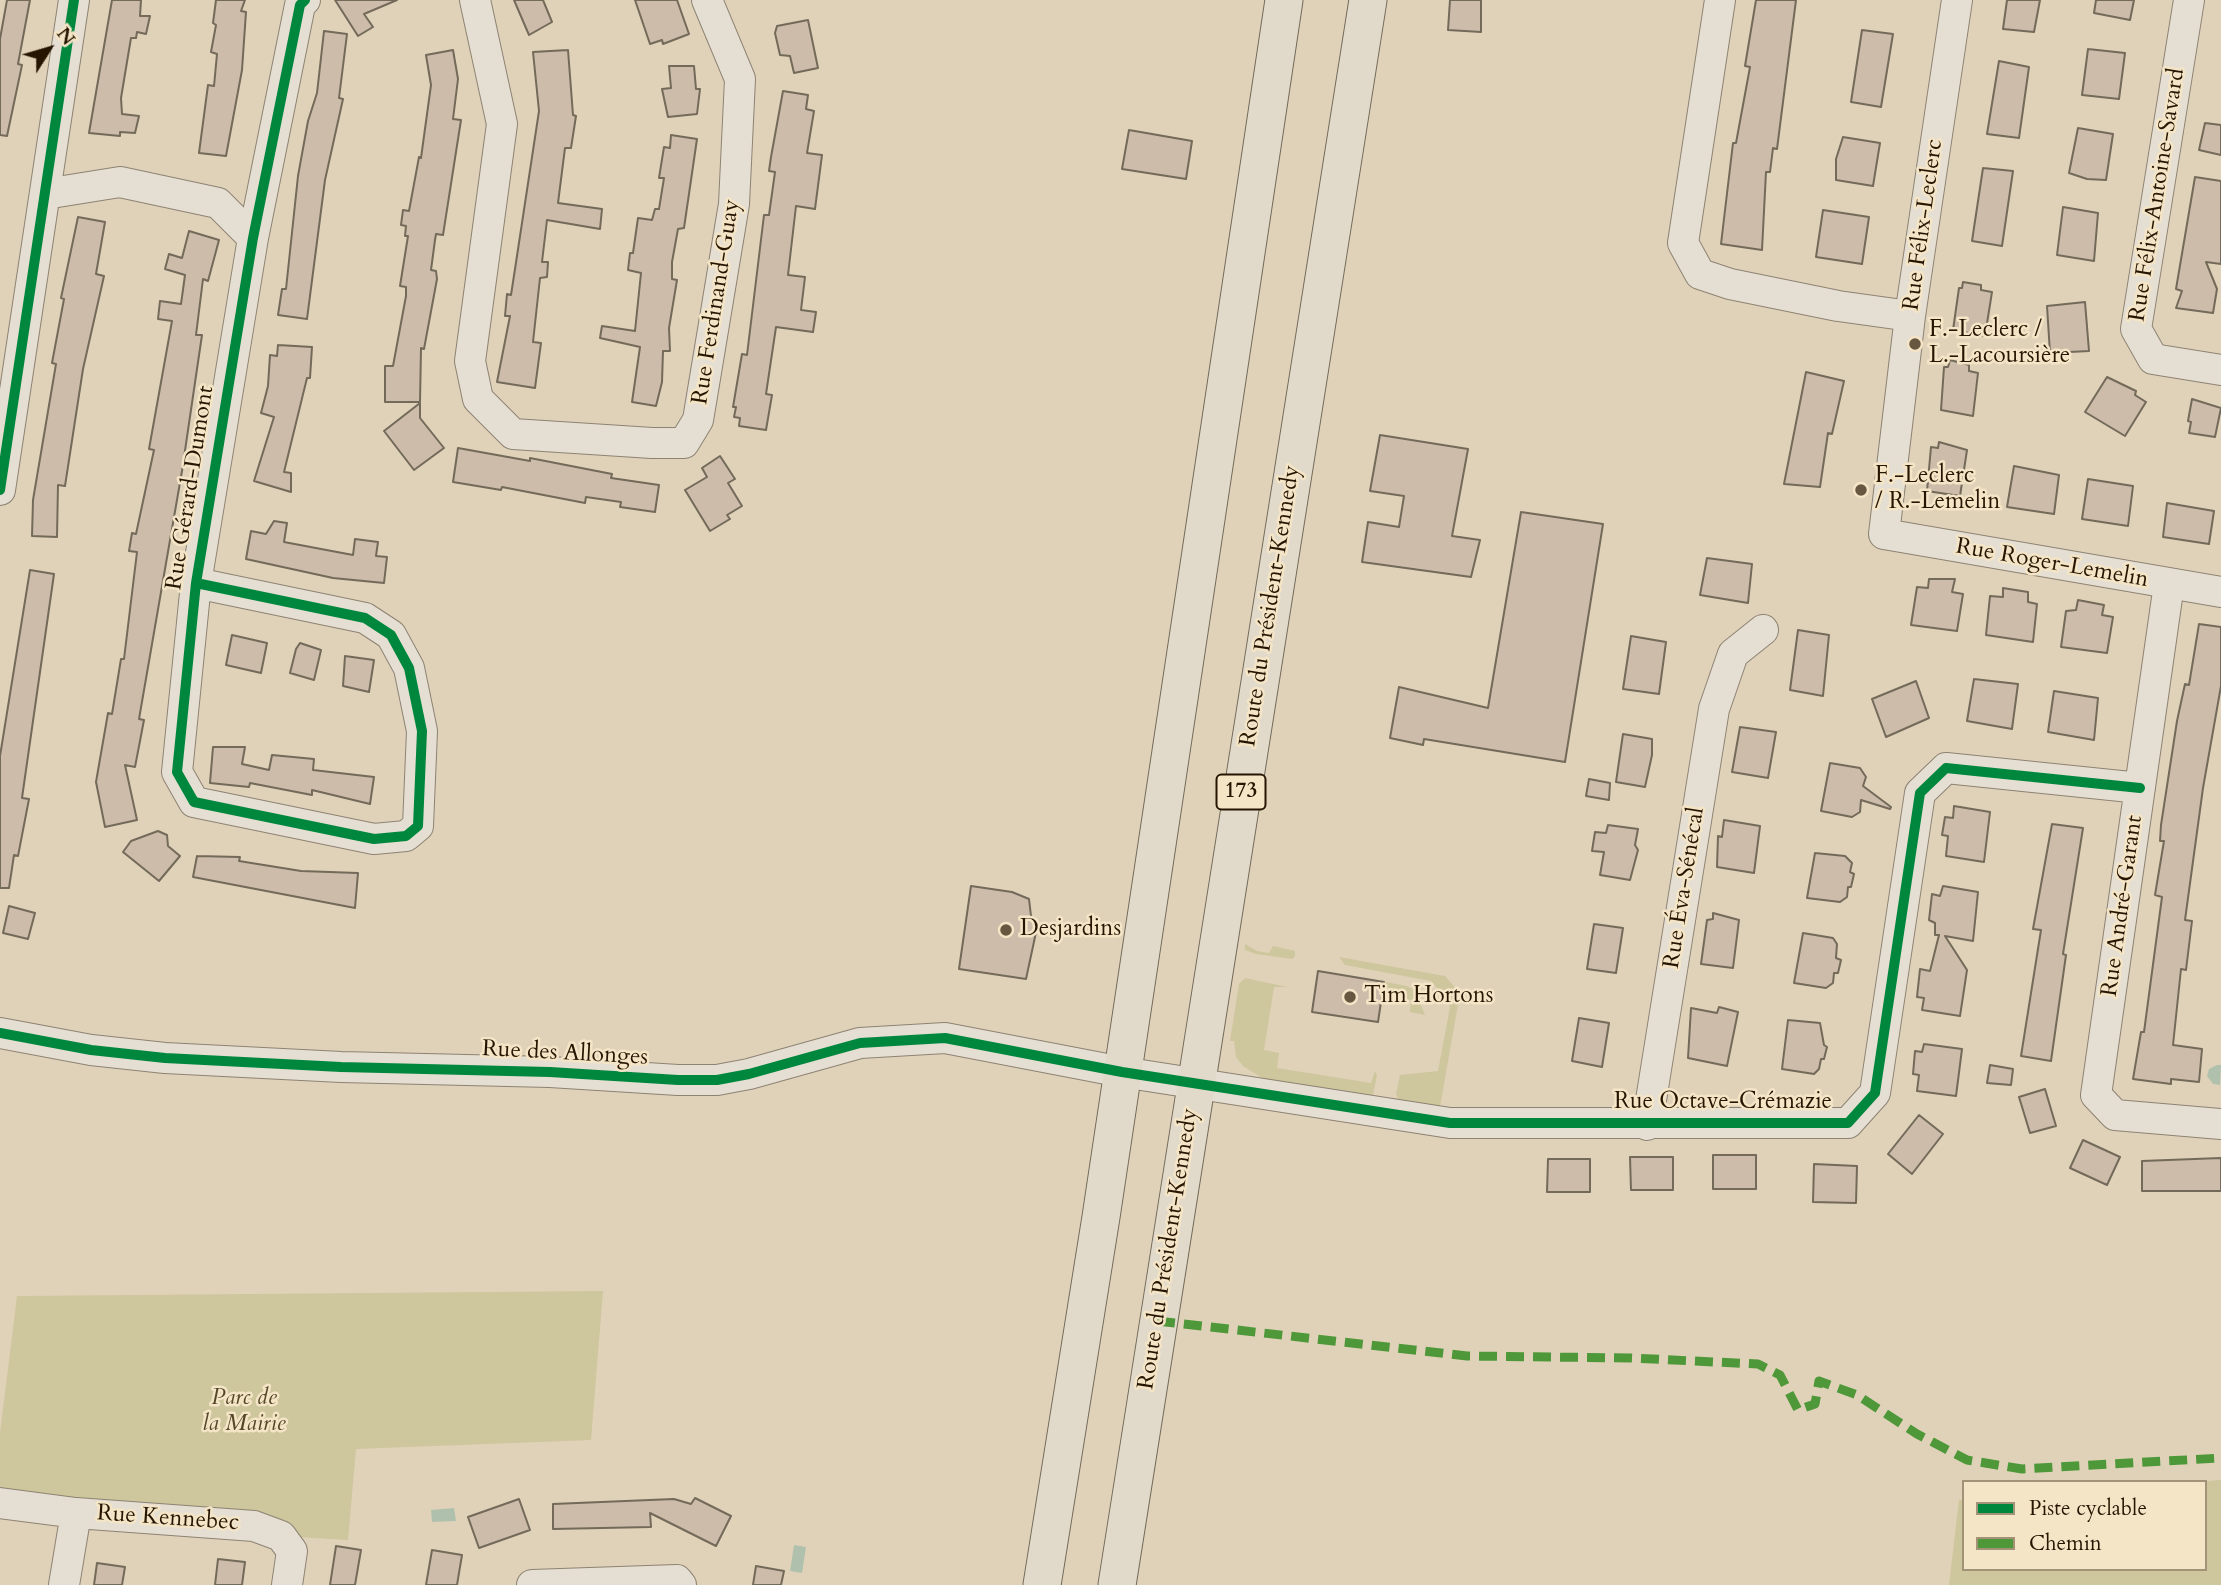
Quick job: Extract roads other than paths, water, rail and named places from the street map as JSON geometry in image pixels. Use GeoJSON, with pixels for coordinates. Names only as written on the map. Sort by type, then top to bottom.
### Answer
{"type":"FeatureCollection","features":[{"type":"Feature","properties":{"kind":"main road"},"geometry":{"type":"LineString","coordinates":[[1042,1585],[1284,0]]}},
{"type":"Feature","properties":{"kind":"main road","name":"Route du Président-Kennedy"},"geometry":{"type":"LineString","coordinates":[[1117,1585],[1368,0]]}},
{"type":"Feature","properties":{"kind":"street"},"geometry":{"type":"LineString","coordinates":[[0,490],[74,0]]}},
{"type":"Feature","properties":{"kind":"street","name":"Rue Gérard-Dumont"},"geometry":{"type":"LineString","coordinates":[[196,583],[365,618],[391,635],[409,668],[422,731],[418,826],[405,836],[374,839],[194,802],[177,772],[196,583],[253,238],[300,5],[305,0]]}},
{"type":"Feature","properties":{"kind":"street","name":"Rue Ferdinand-Guay"},"geometry":{"type":"LineString","coordinates":[[475,0],[502,124],[470,361],[478,399],[513,434],[652,443],[684,443],[698,420],[734,204],[740,79],[707,0]]}},
{"type":"Feature","properties":{"kind":"street"},"geometry":{"type":"LineString","coordinates":[[1720,0],[1683,243],[1700,274],[1730,284],[1838,306],[1910,316]]}},
{"type":"Feature","properties":{"kind":"street","name":"Rue Félix-Leclerc"},"geometry":{"type":"LineString","coordinates":[[1880,531],[1957,0]]}},
{"type":"Feature","properties":{"kind":"street","name":"Rue Félix-Antoine-Savard"},"geometry":{"type":"LineString","coordinates":[[2189,0],[2136,329],[2153,359],[2221,370]]}},
{"type":"Feature","properties":{"kind":"street"},"geometry":{"type":"LineString","coordinates":[[45,194],[120,182],[218,203],[253,238]]}},
{"type":"Feature","properties":{"kind":"street","name":"Rue Roger-Lemelin"},"geometry":{"type":"LineString","coordinates":[[1880,531],[2221,592]]}},
{"type":"Feature","properties":{"kind":"street","name":"Rue André-Garant"},"geometry":{"type":"LineString","coordinates":[[2169,584],[2096,1095],[2115,1115],[2221,1124]]}},
{"type":"Feature","properties":{"kind":"street","name":"Rue Éva-Sénécal"},"geometry":{"type":"LineString","coordinates":[[1647,1125],[1714,709],[1733,654],[1763,630]]}},
{"type":"Feature","properties":{"kind":"street","name":"Rue Octave-Crémazie"},"geometry":{"type":"LineString","coordinates":[[1195,1083],[1450,1123],[1848,1123],[1875,1093],[1920,793],[1946,768],[2140,788]]}},
{"type":"Feature","properties":{"kind":"street","name":"Rue des Allonges"},"geometry":{"type":"LineString","coordinates":[[0,1033],[91,1050],[165,1058],[341,1067],[550,1072],[678,1080],[717,1080],[749,1074],[860,1043],[945,1038],[1122,1072],[1195,1083]]}},
{"type":"Feature","properties":{"kind":"street","name":"Rue Kennebec"},"geometry":{"type":"LineString","coordinates":[[0,1503],[76,1513],[254,1526],[281,1536],[292,1551],[287,1585]]}},
{"type":"Feature","properties":{"kind":"street"},"geometry":{"type":"LineString","coordinates":[[64,1585],[76,1513]]}},
{"type":"Feature","properties":{"kind":"street"},"geometry":{"type":"LineString","coordinates":[[532,1585],[677,1580],[681,1585]]}},
{"type":"Feature","properties":{"kind":"place","name":"F.-Leclerc / L.-Lacoursière"},"geometry":{"type":"Point","coordinates":[1915,344]}},
{"type":"Feature","properties":{"kind":"place","name":"F.-Leclerc / R.-Lemelin"},"geometry":{"type":"Point","coordinates":[1861,490]}},
{"type":"Feature","properties":{"kind":"place","name":"Desjardins"},"geometry":{"type":"Point","coordinates":[1006,930]}},
{"type":"Feature","properties":{"kind":"place","name":"Tim Hortons"},"geometry":{"type":"Point","coordinates":[1350,997]}},
{"type":"Feature","properties":{"kind":"park label","name":"Parc de la Mairie"},"geometry":{"type":"Point","coordinates":[244,1412]}}]}
